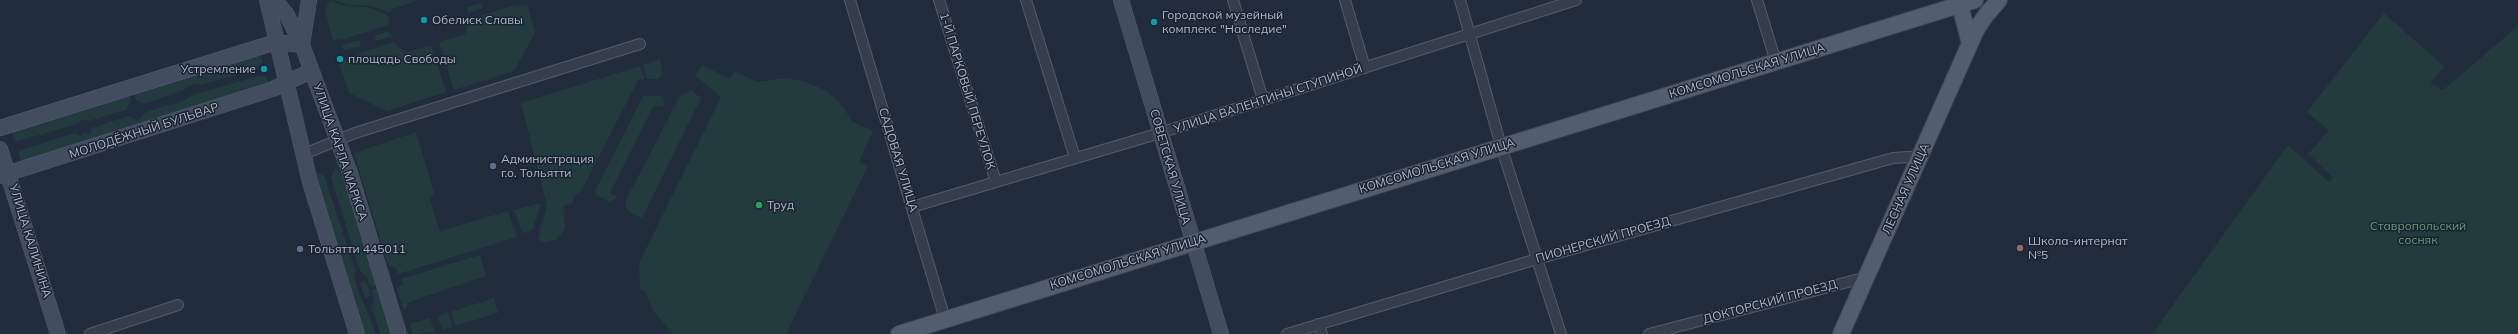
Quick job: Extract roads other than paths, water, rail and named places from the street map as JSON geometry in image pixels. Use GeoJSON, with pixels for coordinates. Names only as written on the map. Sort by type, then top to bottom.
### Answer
{"type":"FeatureCollection","features":[{"type":"Feature","properties":{"kind":"main road"},"geometry":{"type":"LineString","coordinates":[[267,0],[310,182],[357,334]]}},
{"type":"Feature","properties":{"kind":"main road","name":"УЛИЦА КАРЛА МАРКСА"},"geometry":{"type":"LineString","coordinates":[[275,0],[286,15],[302,45],[350,173],[399,334]]}},
{"type":"Feature","properties":{"kind":"main road"},"geometry":{"type":"LineString","coordinates":[[0,128],[276,42],[302,45],[309,0]]}},
{"type":"Feature","properties":{"kind":"main road","name":"СОВЕТСКАЯ УЛИЦА"},"geometry":{"type":"LineString","coordinates":[[1121,0],[1192,242],[1221,334]]}},
{"type":"Feature","properties":{"kind":"main road","name":"КОМСОМОЛЬСКАЯ УЛИЦА"},"geometry":{"type":"LineString","coordinates":[[899,334],[939,325],[1192,242],[1776,62],[1959,2],[1975,0]]}},
{"type":"Feature","properties":{"kind":"main road","name":"ЛЕСНАЯ УЛИЦА"},"geometry":{"type":"LineString","coordinates":[[1841,334],[1922,156],[1970,44],[1986,15],[1999,0]]}},
{"type":"Feature","properties":{"kind":"main road"},"geometry":{"type":"LineString","coordinates":[[1959,2],[1970,44]]}},
{"type":"Feature","properties":{"kind":"main road","name":"МОЛОДЁЖНЫЙ БУЛЬВАР"},"geometry":{"type":"LineString","coordinates":[[4,175],[287,84],[311,71]]}},
{"type":"Feature","properties":{"kind":"main road","name":"УЛИЦА КАЛИНИНА"},"geometry":{"type":"LineString","coordinates":[[0,149],[4,175],[58,334]]}},
{"type":"Feature","properties":{"kind":"street","name":"САДОВАЯ УЛИЦА"},"geometry":{"type":"LineString","coordinates":[[850,0],[912,207],[939,325]]}},
{"type":"Feature","properties":{"kind":"street","name":"1-Й ПАРКОВЫЙ ПЕРЕУЛОК"},"geometry":{"type":"LineString","coordinates":[[939,0],[996,182]]}},
{"type":"Feature","properties":{"kind":"street"},"geometry":{"type":"LineString","coordinates":[[1026,0],[1075,158]]}},
{"type":"Feature","properties":{"kind":"street"},"geometry":{"type":"LineString","coordinates":[[1233,0],[1264,100]]}},
{"type":"Feature","properties":{"kind":"street"},"geometry":{"type":"LineString","coordinates":[[1345,0],[1365,68]]}},
{"type":"Feature","properties":{"kind":"street"},"geometry":{"type":"LineString","coordinates":[[1460,0],[1501,146],[1561,334]]}},
{"type":"Feature","properties":{"kind":"street","name":"УЛИЦА ВАЛЕНТИНЫ СТУПИНОЙ"},"geometry":{"type":"LineString","coordinates":[[912,207],[1160,133],[1470,34],[1563,2],[1576,0]]}},
{"type":"Feature","properties":{"kind":"street"},"geometry":{"type":"LineString","coordinates":[[1757,0],[1776,62]]}},
{"type":"Feature","properties":{"kind":"street"},"geometry":{"type":"LineString","coordinates":[[304,154],[337,140],[419,112],[640,44]]}},
{"type":"Feature","properties":{"kind":"street","name":"ПИОНЕРСКИЙ ПРОЕЗД"},"geometry":{"type":"LineString","coordinates":[[1287,334],[1320,329],[1537,259],[1893,158],[1922,156]]}},
{"type":"Feature","properties":{"kind":"street","name":"ДОКТОРСКИЙ ПРОЕЗД"},"geometry":{"type":"LineString","coordinates":[[1649,334],[1867,277]]}},
{"type":"Feature","properties":{"kind":"street"},"geometry":{"type":"LineString","coordinates":[[90,334],[178,305]]}},
{"type":"Feature","properties":{"kind":"place","name":"Обелиск Славы"},"geometry":{"type":"Point","coordinates":[424,20]}},
{"type":"Feature","properties":{"kind":"place","name":"Городской музейный комплекс \"Наследие\""},"geometry":{"type":"Point","coordinates":[1154,22]}},
{"type":"Feature","properties":{"kind":"place","name":"площадь Свободы"},"geometry":{"type":"Point","coordinates":[340,59]}},
{"type":"Feature","properties":{"kind":"place","name":"Устремление"},"geometry":{"type":"Point","coordinates":[264,69]}},
{"type":"Feature","properties":{"kind":"place","name":"Администрация г.о. Тольятти"},"geometry":{"type":"Point","coordinates":[493,166]}},
{"type":"Feature","properties":{"kind":"place","name":"Труд"},"geometry":{"type":"Point","coordinates":[759,205]}},
{"type":"Feature","properties":{"kind":"place","name":"Школа-интернат №5"},"geometry":{"type":"Point","coordinates":[2020,248]}},
{"type":"Feature","properties":{"kind":"place","name":"Тольятти 445011"},"geometry":{"type":"Point","coordinates":[300,249]}},
{"type":"Feature","properties":{"kind":"park label","name":"Ставропольский сосняк"},"geometry":{"type":"Point","coordinates":[2418,233]}}]}
